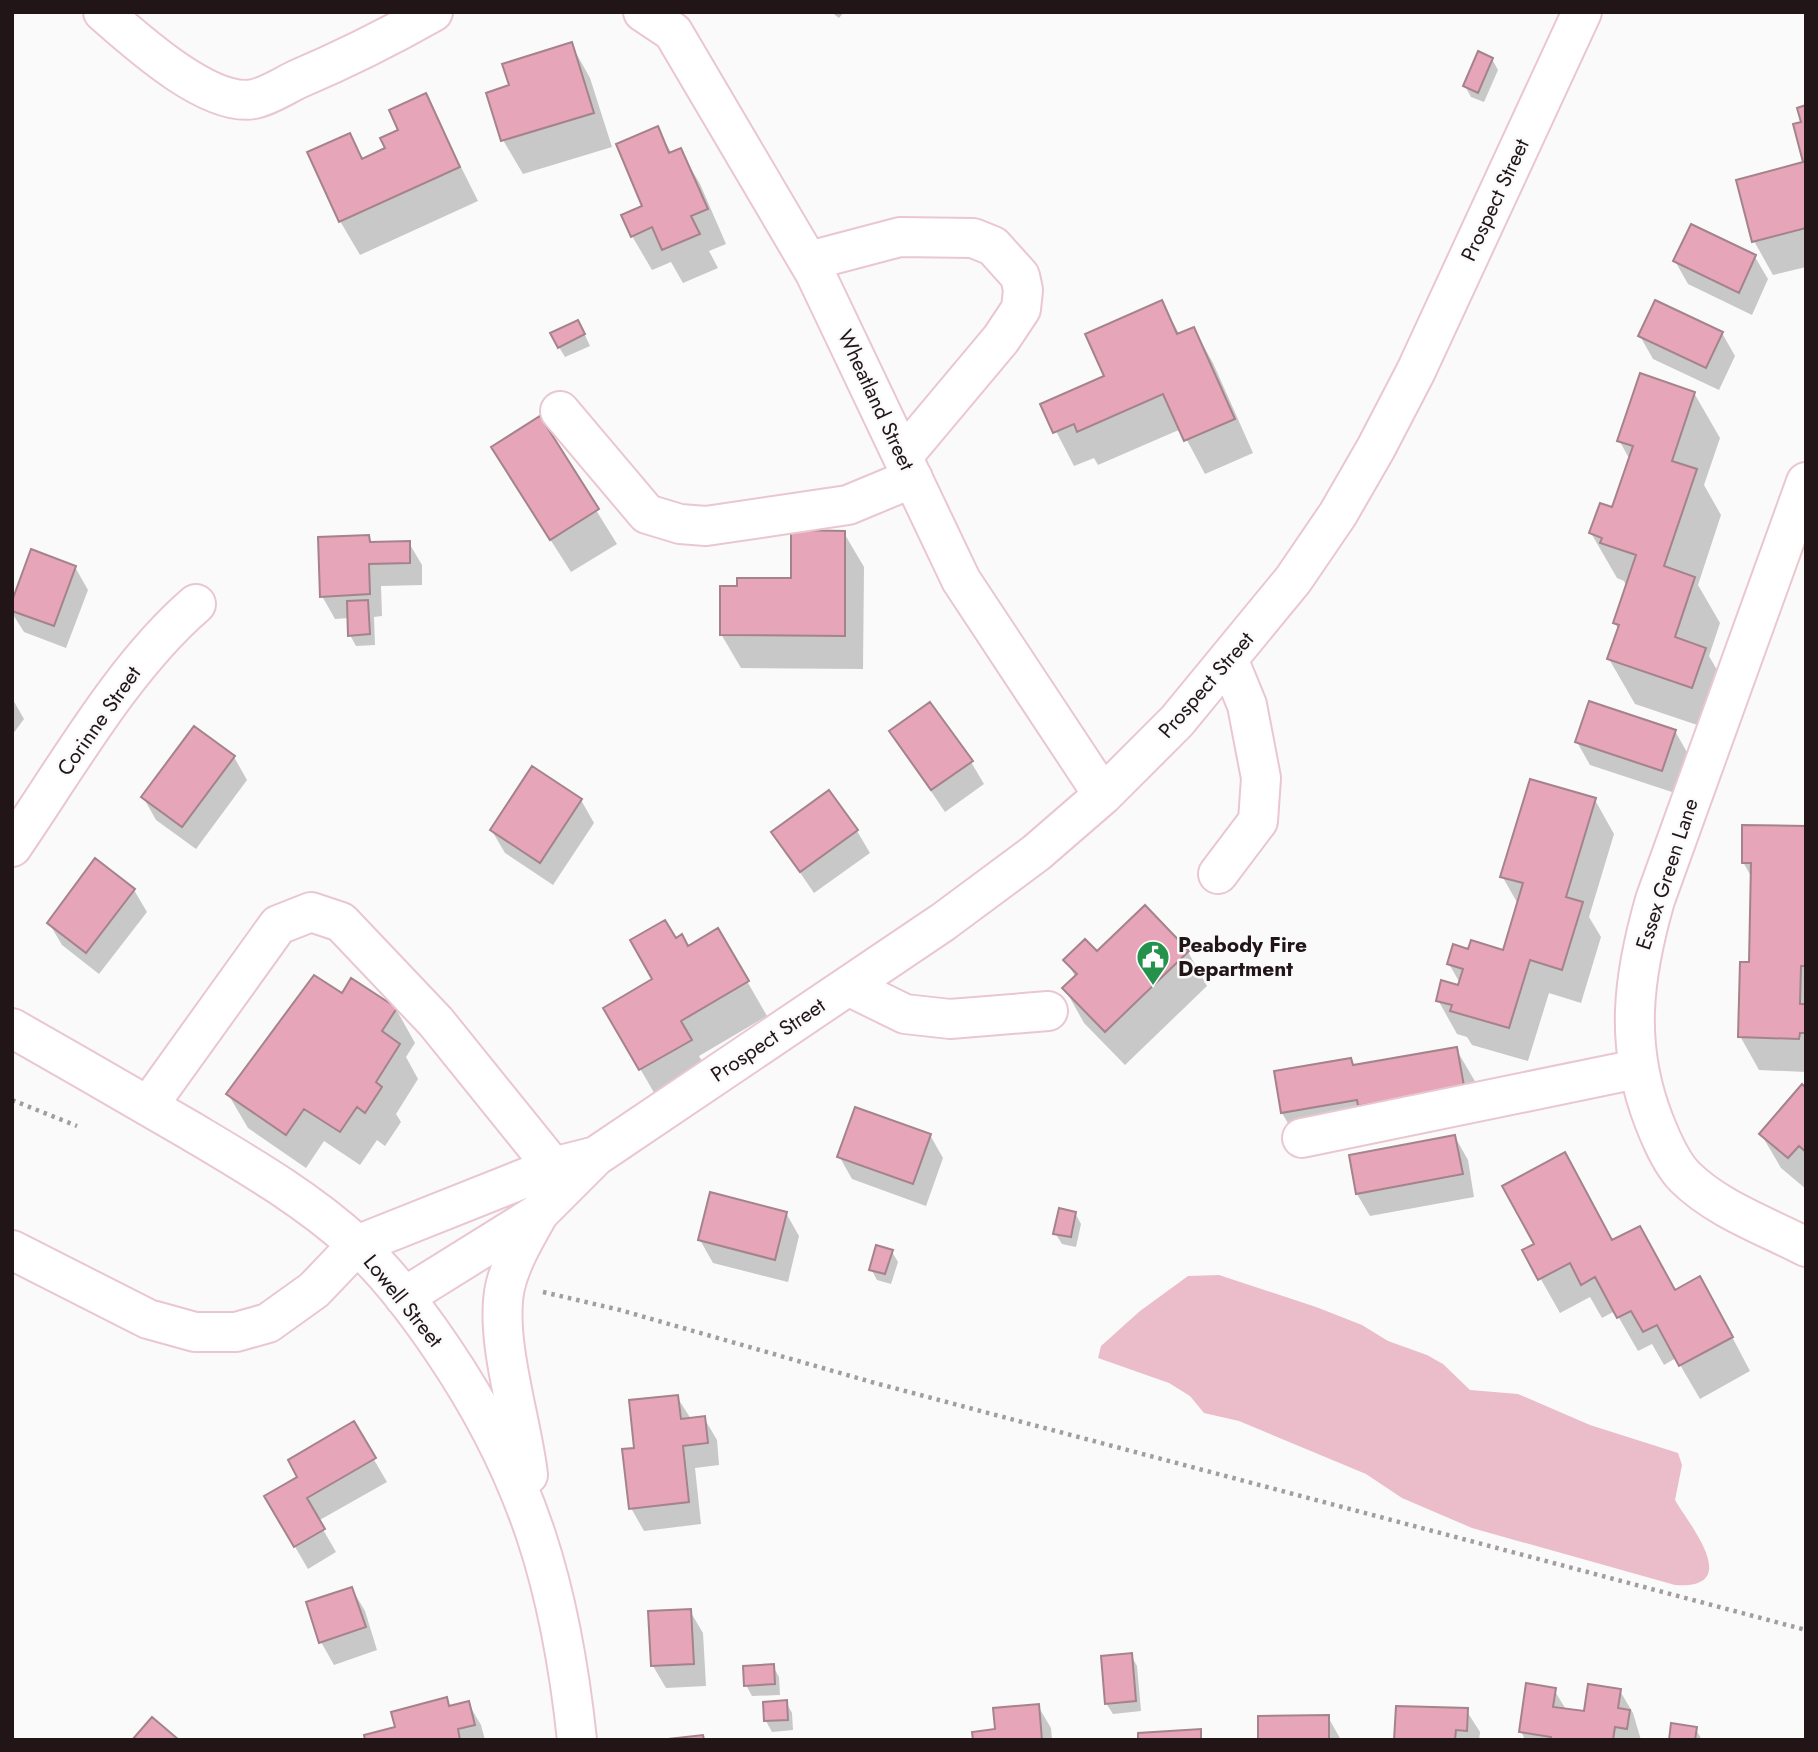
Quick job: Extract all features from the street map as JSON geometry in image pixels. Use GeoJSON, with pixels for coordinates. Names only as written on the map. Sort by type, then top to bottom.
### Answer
{"type":"FeatureCollection","features":[{"type":"Feature","properties":{"kind":"street"},"geometry":{"type":"LineString","coordinates":[[103,12],[148,51],[187,77],[215,93],[253,99],[367,49],[433,12]]}},
{"type":"Feature","properties":{"kind":"street","name":"Wheatland Street"},"geometry":{"type":"LineString","coordinates":[[643,12],[673,33],[809,261],[961,580],[1103,795]]}},
{"type":"Feature","properties":{"kind":"street","name":"Prospect Street"},"geometry":{"type":"LineString","coordinates":[[404,1297],[539,1213],[596,1156],[943,922],[1036,853],[1103,795],[1177,721],[1293,580],[1338,514],[1376,449],[1416,371],[1582,12]]}},
{"type":"Feature","properties":{"kind":"street"},"geometry":{"type":"LineString","coordinates":[[560,411],[646,514],[680,524],[706,526],[848,505],[908,467],[1021,309],[1023,290],[1020,276],[993,246],[974,238],[900,237],[809,261]]}},
{"type":"Feature","properties":{"kind":"street","name":"Essex Green Lane"},"geometry":{"type":"LineString","coordinates":[[1806,482],[1655,900],[1643,944],[1635,998],[1637,1069],[1661,1138],[1684,1176],[1713,1199],[1806,1247]]}},
{"type":"Feature","properties":{"kind":"street","name":"Corinne Street"},"geometry":{"type":"LineString","coordinates":[[12,847],[139,663],[164,631],[196,604]]}},
{"type":"Feature","properties":{"kind":"street"},"geometry":{"type":"LineString","coordinates":[[1218,874],[1258,821],[1261,778],[1247,705],[1229,661]]}},
{"type":"Feature","properties":{"kind":"street"},"geometry":{"type":"LineString","coordinates":[[148,1106],[278,925],[311,912],[341,922],[351,932],[436,1022],[553,1167]]}},
{"type":"Feature","properties":{"kind":"street"},"geometry":{"type":"LineString","coordinates":[[848,986],[905,1014],[950,1019],[1048,1011]]}},
{"type":"Feature","properties":{"kind":"street","name":"Lowell Street"},"geometry":{"type":"LineString","coordinates":[[12,1028],[148,1106],[301,1200],[357,1245],[426,1324],[492,1427],[533,1519],[564,1641],[577,1740]]}},
{"type":"Feature","properties":{"kind":"street"},"geometry":{"type":"LineString","coordinates":[[1302,1138],[1637,1069]]}},
{"type":"Feature","properties":{"kind":"street","name":"Prospect Street"},"geometry":{"type":"LineString","coordinates":[[357,1245],[553,1167],[596,1156]]}},
{"type":"Feature","properties":{"kind":"street"},"geometry":{"type":"LineString","coordinates":[[533,1519],[504,1325],[505,1288],[517,1254],[539,1213]]}},
{"type":"Feature","properties":{"kind":"street"},"geometry":{"type":"LineString","coordinates":[[12,1250],[148,1319],[195,1332],[236,1332],[268,1323],[314,1290],[357,1245]]}},
{"type":"Feature","properties":{"kind":"path"},"geometry":{"type":"LineString","coordinates":[[12,1100],[77,1126]]}},
{"type":"Feature","properties":{"kind":"path"},"geometry":{"type":"LineString","coordinates":[[531,1289],[621,1310],[889,1386],[1806,1630]]}},
{"type":"Feature","properties":{"kind":"shaded area"},"geometry":{"type":"Polygon","coordinates":[[[1219,1275],[1362,1325],[1388,1341],[1427,1355],[1443,1364],[1470,1390],[1518,1394],[1590,1425],[1678,1453],[1682,1465],[1675,1500],[1706,1553],[1709,1566],[1706,1577],[1696,1584],[1675,1585],[1472,1528],[1402,1498],[1366,1474],[1239,1421],[1204,1413],[1190,1396],[1169,1383],[1098,1358],[1101,1346],[1140,1311],[1188,1276],[1219,1275]]]}},
{"type":"Feature","properties":{"kind":"building"},"geometry":{"type":"Polygon","coordinates":[[[572,42],[594,113],[501,141],[486,93],[509,85],[502,64],[572,42]]]}},
{"type":"Feature","properties":{"kind":"building"},"geometry":{"type":"Polygon","coordinates":[[[1478,51],[1493,58],[1478,93],[1463,86],[1478,51]]]}},
{"type":"Feature","properties":{"kind":"building"},"geometry":{"type":"Polygon","coordinates":[[[426,93],[460,167],[339,222],[307,152],[350,133],[362,159],[385,148],[380,138],[398,130],[389,110],[426,93]]]}},
{"type":"Feature","properties":{"kind":"building"},"geometry":{"type":"Polygon","coordinates":[[[1806,105],[1806,228],[1752,242],[1736,180],[1803,162],[1793,124],[1801,122],[1797,108],[1806,105]]]}},
{"type":"Feature","properties":{"kind":"building"},"geometry":{"type":"Polygon","coordinates":[[[658,126],[669,153],[681,148],[708,209],[691,216],[700,234],[662,250],[652,227],[631,237],[621,215],[642,206],[616,144],[658,126]]]}},
{"type":"Feature","properties":{"kind":"building"},"geometry":{"type":"Polygon","coordinates":[[[1691,224],[1756,255],[1739,293],[1673,261],[1691,224]]]}},
{"type":"Feature","properties":{"kind":"building"},"geometry":{"type":"Polygon","coordinates":[[[1162,300],[1177,334],[1194,327],[1235,419],[1184,441],[1163,394],[1077,432],[1074,424],[1053,433],[1040,404],[1104,376],[1085,334],[1162,300]]]}},
{"type":"Feature","properties":{"kind":"building"},"geometry":{"type":"Polygon","coordinates":[[[1655,300],[1723,332],[1706,368],[1638,336],[1655,300]]]}},
{"type":"Feature","properties":{"kind":"building"},"geometry":{"type":"Polygon","coordinates":[[[578,320],[585,334],[558,348],[550,333],[578,320]]]}},
{"type":"Feature","properties":{"kind":"building"},"geometry":{"type":"Polygon","coordinates":[[[1640,373],[1695,392],[1672,461],[1697,469],[1664,566],[1695,577],[1675,637],[1706,648],[1692,688],[1607,659],[1619,625],[1613,623],[1636,555],[1600,543],[1602,538],[1589,533],[1600,503],[1612,507],[1633,446],[1617,441],[1640,373]]]}},
{"type":"Feature","properties":{"kind":"building"},"geometry":{"type":"Polygon","coordinates":[[[540,416],[599,509],[550,540],[491,447],[540,416]]]}},
{"type":"Feature","properties":{"kind":"building"},"geometry":{"type":"Polygon","coordinates":[[[791,530],[845,531],[845,636],[720,635],[720,586],[737,586],[737,578],[791,578],[791,530]]]}},
{"type":"Feature","properties":{"kind":"building"},"geometry":{"type":"Polygon","coordinates":[[[369,535],[370,542],[410,541],[410,563],[369,564],[370,594],[320,597],[318,537],[369,535]]]}},
{"type":"Feature","properties":{"kind":"building"},"geometry":{"type":"Polygon","coordinates":[[[31,549],[76,566],[54,626],[12,611],[12,601],[31,549]]]}},
{"type":"Feature","properties":{"kind":"building"},"geometry":{"type":"Polygon","coordinates":[[[368,600],[370,634],[348,636],[347,601],[368,600]]]}},
{"type":"Feature","properties":{"kind":"building"},"geometry":{"type":"Polygon","coordinates":[[[1589,701],[1676,730],[1662,771],[1575,742],[1589,701]]]}},
{"type":"Feature","properties":{"kind":"building"},"geometry":{"type":"Polygon","coordinates":[[[930,702],[973,761],[931,790],[889,731],[930,702]]]}},
{"type":"Feature","properties":{"kind":"building"},"geometry":{"type":"Polygon","coordinates":[[[194,726],[235,756],[182,827],[141,797],[194,726]]]}},
{"type":"Feature","properties":{"kind":"building"},"geometry":{"type":"Polygon","coordinates":[[[532,766],[582,799],[540,863],[490,830],[532,766]]]}},
{"type":"Feature","properties":{"kind":"building"},"geometry":{"type":"Polygon","coordinates":[[[1530,779],[1596,798],[1566,897],[1583,902],[1562,970],[1530,960],[1509,1028],[1450,1011],[1452,1005],[1436,1001],[1441,980],[1458,985],[1463,969],[1447,964],[1453,944],[1468,949],[1471,940],[1503,950],[1523,883],[1500,877],[1530,779]]]}},
{"type":"Feature","properties":{"kind":"building"},"geometry":{"type":"Polygon","coordinates":[[[829,790],[858,830],[800,872],[771,832],[829,790]]]}},
{"type":"Feature","properties":{"kind":"building"},"geometry":{"type":"Polygon","coordinates":[[[1742,825],[1806,826],[1806,966],[1801,966],[1800,1004],[1806,1004],[1806,1033],[1800,1033],[1799,1039],[1738,1037],[1740,962],[1749,962],[1751,863],[1742,863],[1742,825]]]}},
{"type":"Feature","properties":{"kind":"building"},"geometry":{"type":"Polygon","coordinates":[[[95,858],[135,889],[86,953],[47,923],[95,858]]]}},
{"type":"Feature","properties":{"kind":"building"},"geometry":{"type":"Polygon","coordinates":[[[1145,905],[1189,951],[1105,1032],[1062,988],[1077,974],[1063,960],[1085,939],[1097,951],[1145,905]]]}},
{"type":"Feature","properties":{"kind":"building"},"geometry":{"type":"Polygon","coordinates":[[[665,920],[676,938],[682,934],[688,946],[718,928],[749,981],[681,1021],[692,1040],[639,1070],[603,1008],[652,979],[630,940],[665,920]]]}},
{"type":"Feature","properties":{"kind":"building"},"geometry":{"type":"Polygon","coordinates":[[[314,975],[342,993],[351,978],[397,1008],[382,1031],[400,1044],[376,1082],[382,1087],[365,1113],[357,1107],[340,1132],[304,1109],[286,1135],[226,1094],[314,975]]]}},
{"type":"Feature","properties":{"kind":"building"},"geometry":{"type":"Polygon","coordinates":[[[1457,1047],[1464,1086],[1358,1106],[1357,1100],[1281,1113],[1274,1071],[1351,1058],[1353,1065],[1457,1047]]]}},
{"type":"Feature","properties":{"kind":"building"},"geometry":{"type":"Polygon","coordinates":[[[1802,1084],[1806,1088],[1806,1152],[1799,1146],[1788,1158],[1759,1134],[1802,1084]]]}},
{"type":"Feature","properties":{"kind":"building"},"geometry":{"type":"Polygon","coordinates":[[[855,1107],[931,1134],[913,1184],[837,1157],[855,1107]]]}},
{"type":"Feature","properties":{"kind":"building"},"geometry":{"type":"Polygon","coordinates":[[[1455,1135],[1463,1174],[1356,1194],[1349,1155],[1455,1135]]]}},
{"type":"Feature","properties":{"kind":"building"},"geometry":{"type":"Polygon","coordinates":[[[1565,1152],[1612,1240],[1640,1226],[1675,1290],[1700,1276],[1733,1337],[1679,1366],[1657,1325],[1643,1332],[1631,1311],[1617,1318],[1595,1277],[1581,1285],[1570,1263],[1538,1280],[1522,1250],[1534,1244],[1502,1186],[1565,1152]]]}},
{"type":"Feature","properties":{"kind":"building"},"geometry":{"type":"Polygon","coordinates":[[[710,1192],[787,1212],[775,1260],[698,1240],[710,1192]]]}},
{"type":"Feature","properties":{"kind":"building"},"geometry":{"type":"Polygon","coordinates":[[[1059,1208],[1076,1212],[1071,1237],[1053,1234],[1059,1208]]]}},
{"type":"Feature","properties":{"kind":"building"},"geometry":{"type":"Polygon","coordinates":[[[876,1245],[893,1250],[885,1274],[869,1270],[876,1245]]]}},
{"type":"Feature","properties":{"kind":"building"},"geometry":{"type":"Polygon","coordinates":[[[678,1395],[681,1419],[705,1416],[708,1443],[683,1446],[689,1502],[629,1509],[622,1449],[634,1448],[629,1400],[678,1395]]]}},
{"type":"Feature","properties":{"kind":"building"},"geometry":{"type":"Polygon","coordinates":[[[354,1421],[376,1458],[307,1498],[325,1529],[294,1547],[264,1496],[297,1477],[288,1460],[354,1421]]]}},
{"type":"Feature","properties":{"kind":"building"},"geometry":{"type":"Polygon","coordinates":[[[352,1587],[366,1627],[319,1643],[306,1602],[352,1587]]]}},
{"type":"Feature","properties":{"kind":"building"},"geometry":{"type":"Polygon","coordinates":[[[691,1609],[694,1664],[651,1666],[648,1611],[691,1609]]]}},
{"type":"Feature","properties":{"kind":"building"},"geometry":{"type":"Polygon","coordinates":[[[1132,1653],[1136,1701],[1105,1704],[1101,1656],[1132,1653]]]}},
{"type":"Feature","properties":{"kind":"building"},"geometry":{"type":"Polygon","coordinates":[[[774,1664],[775,1684],[744,1686],[743,1666],[774,1664]]]}},
{"type":"Feature","properties":{"kind":"building"},"geometry":{"type":"Polygon","coordinates":[[[1526,1683],[1556,1688],[1553,1707],[1584,1711],[1588,1684],[1621,1689],[1618,1708],[1630,1710],[1627,1729],[1615,1727],[1613,1740],[1551,1740],[1551,1737],[1519,1732],[1526,1683]]]}},
{"type":"Feature","properties":{"kind":"building"},"geometry":{"type":"Polygon","coordinates":[[[447,1697],[449,1706],[469,1701],[475,1725],[458,1729],[460,1740],[365,1740],[364,1735],[395,1727],[391,1712],[447,1697]]]}},
{"type":"Feature","properties":{"kind":"building"},"geometry":{"type":"Polygon","coordinates":[[[787,1700],[788,1720],[764,1721],[763,1702],[787,1700]]]}},
{"type":"Feature","properties":{"kind":"building"},"geometry":{"type":"Polygon","coordinates":[[[1039,1704],[1042,1740],[973,1740],[972,1732],[995,1729],[993,1708],[1039,1704]]]}},
{"type":"Feature","properties":{"kind":"building"},"geometry":{"type":"Polygon","coordinates":[[[1396,1706],[1468,1708],[1467,1731],[1456,1730],[1455,1740],[1394,1740],[1396,1706]]]}},
{"type":"Feature","properties":{"kind":"building"},"geometry":{"type":"Polygon","coordinates":[[[1329,1715],[1329,1740],[1258,1740],[1258,1716],[1329,1715]]]}},
{"type":"Feature","properties":{"kind":"building"},"geometry":{"type":"Polygon","coordinates":[[[152,1717],[179,1740],[132,1740],[152,1717]]]}},
{"type":"Feature","properties":{"kind":"building"},"geometry":{"type":"Polygon","coordinates":[[[1671,1723],[1697,1727],[1695,1740],[1669,1740],[1671,1723]]]}},
{"type":"Feature","properties":{"kind":"building"},"geometry":{"type":"Polygon","coordinates":[[[1201,1729],[1201,1740],[1138,1740],[1138,1733],[1201,1729]]]}},
{"type":"Feature","properties":{"kind":"building"},"geometry":{"type":"Polygon","coordinates":[[[703,1735],[704,1740],[659,1740],[703,1735]]]}},
{"type":"Feature","properties":{"kind":"place","name":"Peabody Fire Department"},"geometry":{"type":"Point","coordinates":[1153,987]}}]}
